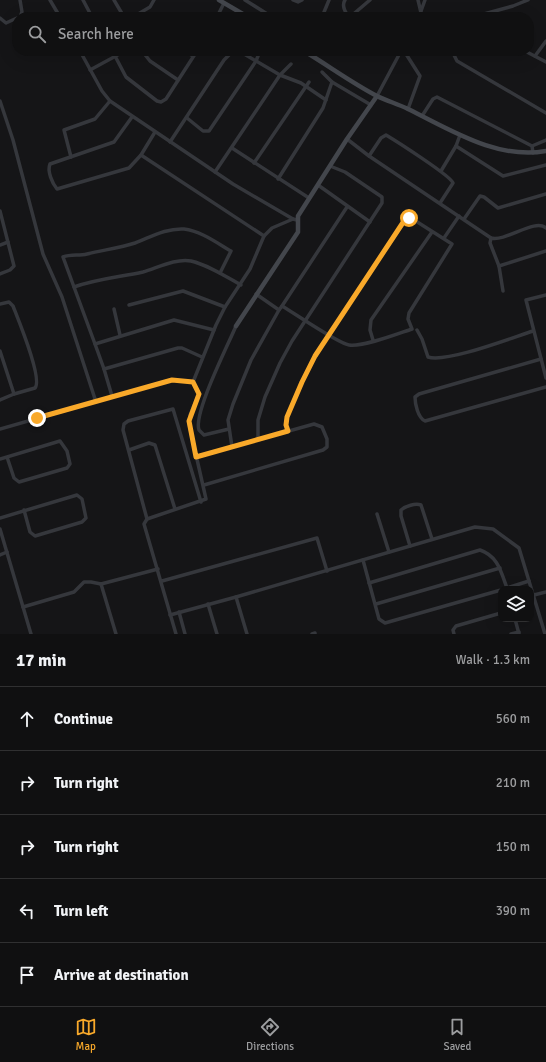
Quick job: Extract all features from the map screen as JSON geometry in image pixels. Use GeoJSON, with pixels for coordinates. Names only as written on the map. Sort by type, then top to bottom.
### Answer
{"type":"FeatureCollection","features":[{"type":"Feature","properties":{"kind":"street"},"geometry":{"type":"LineString","coordinates":[[20,0],[22,12]]}},
{"type":"Feature","properties":{"kind":"street"},"geometry":{"type":"LineString","coordinates":[[50,0],[57,12]]}},
{"type":"Feature","properties":{"kind":"street"},"geometry":{"type":"LineString","coordinates":[[83,0],[89,12]]}},
{"type":"Feature","properties":{"kind":"street"},"geometry":{"type":"LineString","coordinates":[[114,0],[121,12]]}},
{"type":"Feature","properties":{"kind":"street"},"geometry":{"type":"LineString","coordinates":[[142,12],[150,7],[154,0]]}},
{"type":"Feature","properties":{"kind":"street"},"geometry":{"type":"LineString","coordinates":[[245,0],[264,12]]}},
{"type":"Feature","properties":{"kind":"street"},"geometry":{"type":"LineString","coordinates":[[293,0],[298,2],[302,0]]}},
{"type":"Feature","properties":{"kind":"street"},"geometry":{"type":"LineString","coordinates":[[324,12],[330,0]]}},
{"type":"Feature","properties":{"kind":"street"},"geometry":{"type":"LineString","coordinates":[[355,12],[370,0]]}},
{"type":"Feature","properties":{"kind":"street"},"geometry":{"type":"LineString","coordinates":[[418,0],[421,12]]}},
{"type":"Feature","properties":{"kind":"street"},"geometry":{"type":"LineString","coordinates":[[421,12],[425,0]]}},
{"type":"Feature","properties":{"kind":"street"},"geometry":{"type":"LineString","coordinates":[[497,12],[528,0]]}},
{"type":"Feature","properties":{"kind":"street"},"geometry":{"type":"LineString","coordinates":[[219,12],[222,1],[240,12]]}},
{"type":"Feature","properties":{"kind":"street"},"geometry":{"type":"LineString","coordinates":[[343,1],[346,12]]}},
{"type":"Feature","properties":{"kind":"street"},"geometry":{"type":"LineString","coordinates":[[0,18],[4,22],[12,20]]}},
{"type":"Feature","properties":{"kind":"street"},"geometry":{"type":"LineString","coordinates":[[546,41],[536,56],[546,62]]}},
{"type":"Feature","properties":{"kind":"street"},"geometry":{"type":"LineString","coordinates":[[83,56],[102,91],[110,101],[215,172],[295,219],[298,232],[236,326],[213,378],[197,422],[199,430],[204,435],[229,429]]}},
{"type":"Feature","properties":{"kind":"street"},"geometry":{"type":"LineString","coordinates":[[90,70],[114,56],[126,77],[157,101],[164,101],[193,56]]}},
{"type":"Feature","properties":{"kind":"street"},"geometry":{"type":"LineString","coordinates":[[146,56],[150,61],[178,80]]}},
{"type":"Feature","properties":{"kind":"street"},"geometry":{"type":"LineString","coordinates":[[170,142],[228,56]]}},
{"type":"Feature","properties":{"kind":"street"},"geometry":{"type":"LineString","coordinates":[[247,56],[280,75],[306,86],[326,100]]}},
{"type":"Feature","properties":{"kind":"street"},"geometry":{"type":"LineString","coordinates":[[187,118],[203,131],[209,131],[258,56]]}},
{"type":"Feature","properties":{"kind":"street"},"geometry":{"type":"LineString","coordinates":[[316,56],[377,96],[408,109],[460,135],[490,146],[516,152],[533,153],[546,151]]}},
{"type":"Feature","properties":{"kind":"street"},"geometry":{"type":"LineString","coordinates":[[147,519],[201,502],[206,499],[189,421],[199,394],[193,382],[202,357],[225,307],[241,285],[250,269],[264,236],[272,228],[295,219],[377,96],[398,56]]}},
{"type":"Feature","properties":{"kind":"street"},"geometry":{"type":"LineString","coordinates":[[407,56],[420,76],[408,109]]}},
{"type":"Feature","properties":{"kind":"street"},"geometry":{"type":"LineString","coordinates":[[454,56],[457,61],[546,113]]}},
{"type":"Feature","properties":{"kind":"street"},"geometry":{"type":"LineString","coordinates":[[215,172],[280,75],[291,64]]}},
{"type":"Feature","properties":{"kind":"street"},"geometry":{"type":"LineString","coordinates":[[322,72],[332,82],[371,105]]}},
{"type":"Feature","properties":{"kind":"street"},"geometry":{"type":"LineString","coordinates":[[254,163],[309,82]]}},
{"type":"Feature","properties":{"kind":"street"},"geometry":{"type":"LineString","coordinates":[[278,179],[326,100],[332,82]]}},
{"type":"Feature","properties":{"kind":"street"},"geometry":{"type":"LineString","coordinates":[[422,116],[433,99],[437,98],[532,146]]}},
{"type":"Feature","properties":{"kind":"street"},"geometry":{"type":"LineString","coordinates":[[0,101],[13,140],[43,254],[62,297],[96,402]]}},
{"type":"Feature","properties":{"kind":"street"},"geometry":{"type":"LineString","coordinates":[[72,157],[64,130],[96,118],[110,101]]}},
{"type":"Feature","properties":{"kind":"street"},"geometry":{"type":"LineString","coordinates":[[132,117],[114,142],[50,164],[48,168],[53,185],[57,188],[129,168],[141,156],[155,132]]}},
{"type":"Feature","properties":{"kind":"street"},"geometry":{"type":"LineString","coordinates":[[369,156],[381,138],[386,135],[441,171],[451,178],[454,183],[440,203]]}},
{"type":"Feature","properties":{"kind":"street"},"geometry":{"type":"LineString","coordinates":[[441,171],[456,146],[460,135]]}},
{"type":"Feature","properties":{"kind":"street"},"geometry":{"type":"LineString","coordinates":[[347,139],[369,156],[491,238],[503,238],[535,226],[542,225],[546,228]]}},
{"type":"Feature","properties":{"kind":"street"},"geometry":{"type":"LineString","coordinates":[[532,146],[546,140]]}},
{"type":"Feature","properties":{"kind":"street"},"geometry":{"type":"LineString","coordinates":[[456,146],[503,176],[546,165]]}},
{"type":"Feature","properties":{"kind":"street"},"geometry":{"type":"LineString","coordinates":[[532,146],[533,153]]}},
{"type":"Feature","properties":{"kind":"street"},"geometry":{"type":"LineString","coordinates":[[232,148],[309,198]]}},
{"type":"Feature","properties":{"kind":"street"},"geometry":{"type":"LineString","coordinates":[[141,156],[264,236]]}},
{"type":"Feature","properties":{"kind":"street"},"geometry":{"type":"LineString","coordinates":[[258,440],[258,420],[265,398],[280,363],[292,341],[382,203],[382,197],[345,172],[330,166]]}},
{"type":"Feature","properties":{"kind":"street"},"geometry":{"type":"LineString","coordinates":[[318,185],[370,222]]}},
{"type":"Feature","properties":{"kind":"street"},"geometry":{"type":"LineString","coordinates":[[464,219],[480,196],[484,197],[498,208],[546,194]]}},
{"type":"Feature","properties":{"kind":"street"},"geometry":{"type":"LineString","coordinates":[[232,447],[229,417],[244,372],[279,310],[347,207]]}},
{"type":"Feature","properties":{"kind":"street"},"geometry":{"type":"LineString","coordinates":[[0,211],[14,266],[10,270],[0,274]]}},
{"type":"Feature","properties":{"kind":"street"},"geometry":{"type":"LineString","coordinates":[[444,238],[459,216]]}},
{"type":"Feature","properties":{"kind":"street"},"geometry":{"type":"LineString","coordinates":[[282,306],[306,321],[330,335],[348,345],[357,345],[412,329],[408,319],[409,312],[452,244],[411,218],[406,219],[330,335],[311,363],[286,421],[288,431]]}},
{"type":"Feature","properties":{"kind":"street"},"geometry":{"type":"LineString","coordinates":[[112,396],[104,369],[63,257],[69,255],[83,255],[135,243],[156,233],[185,229],[206,236],[231,251],[220,273]]}},
{"type":"Feature","properties":{"kind":"street"},"geometry":{"type":"LineString","coordinates":[[373,340],[370,330],[372,320],[432,232]]}},
{"type":"Feature","properties":{"kind":"street"},"geometry":{"type":"LineString","coordinates":[[491,238],[490,243],[499,266],[503,291]]}},
{"type":"Feature","properties":{"kind":"street"},"geometry":{"type":"LineString","coordinates":[[0,245],[8,242]]}},
{"type":"Feature","properties":{"kind":"street"},"geometry":{"type":"LineString","coordinates":[[499,266],[546,251]]}},
{"type":"Feature","properties":{"kind":"street"},"geometry":{"type":"LineString","coordinates":[[74,287],[93,280],[143,272],[176,262],[190,260],[220,273],[241,285]]}},
{"type":"Feature","properties":{"kind":"street"},"geometry":{"type":"LineString","coordinates":[[129,305],[183,291],[225,307]]}},
{"type":"Feature","properties":{"kind":"street"},"geometry":{"type":"LineString","coordinates":[[256,294],[279,310]]}},
{"type":"Feature","properties":{"kind":"street"},"geometry":{"type":"LineString","coordinates":[[546,295],[526,300],[546,378]]}},
{"type":"Feature","properties":{"kind":"street"},"geometry":{"type":"LineString","coordinates":[[0,304],[9,302],[13,306],[34,363],[38,381],[35,388],[0,400]]}},
{"type":"Feature","properties":{"kind":"street"},"geometry":{"type":"LineString","coordinates":[[114,309],[120,335]]}},
{"type":"Feature","properties":{"kind":"street"},"geometry":{"type":"LineString","coordinates":[[95,344],[120,335],[174,320],[214,330]]}},
{"type":"Feature","properties":{"kind":"street"},"geometry":{"type":"LineString","coordinates":[[416,330],[422,339],[428,357],[435,359],[452,356],[533,332]]}},
{"type":"Feature","properties":{"kind":"street"},"geometry":{"type":"LineString","coordinates":[[104,369],[180,348],[202,357]]}},
{"type":"Feature","properties":{"kind":"street"},"geometry":{"type":"LineString","coordinates":[[0,351],[14,394]]}},
{"type":"Feature","properties":{"kind":"street"},"geometry":{"type":"LineString","coordinates":[[541,359],[419,394],[415,397],[415,402],[420,418],[425,421],[546,387]]}},
{"type":"Feature","properties":{"kind":"street"},"geometry":{"type":"LineString","coordinates":[[0,429],[172,380],[193,382]]}},
{"type":"Feature","properties":{"kind":"street"},"geometry":{"type":"LineString","coordinates":[[176,634],[162,581],[145,528],[147,519],[122,426],[126,422],[173,409],[201,502]]}},
{"type":"Feature","properties":{"kind":"street"},"geometry":{"type":"LineString","coordinates":[[196,457],[314,424],[320,425],[325,434],[327,447],[323,450],[204,485]]}},
{"type":"Feature","properties":{"kind":"street"},"geometry":{"type":"LineString","coordinates":[[0,460],[60,441],[67,451],[70,464],[67,468],[19,482],[14,478],[7,458]]}},
{"type":"Feature","properties":{"kind":"street"},"geometry":{"type":"LineString","coordinates":[[128,450],[149,443],[155,445],[175,509]]}},
{"type":"Feature","properties":{"kind":"street"},"geometry":{"type":"LineString","coordinates":[[0,518],[24,510],[78,495],[82,499],[86,518],[82,522],[35,536],[30,532],[24,510]]}},
{"type":"Feature","properties":{"kind":"street"},"geometry":{"type":"LineString","coordinates":[[410,546],[401,516],[401,510],[404,507],[416,504],[421,505],[432,539]]}},
{"type":"Feature","properties":{"kind":"street"},"geometry":{"type":"LineString","coordinates":[[377,514],[389,552]]}},
{"type":"Feature","properties":{"kind":"street"},"geometry":{"type":"LineString","coordinates":[[170,615],[327,571],[475,527],[493,529],[519,548],[531,586]]}},
{"type":"Feature","properties":{"kind":"street"},"geometry":{"type":"LineString","coordinates":[[0,529],[31,634]]}},
{"type":"Feature","properties":{"kind":"street"},"geometry":{"type":"LineString","coordinates":[[162,581],[317,538],[327,571]]}},
{"type":"Feature","properties":{"kind":"street"},"geometry":{"type":"LineString","coordinates":[[369,583],[480,550],[495,559],[500,568],[503,586]]}},
{"type":"Feature","properties":{"kind":"street"},"geometry":{"type":"LineString","coordinates":[[0,555],[7,552]]}},
{"type":"Feature","properties":{"kind":"street"},"geometry":{"type":"LineString","coordinates":[[363,560],[379,619],[385,623],[498,591]]}},
{"type":"Feature","properties":{"kind":"street"},"geometry":{"type":"LineString","coordinates":[[376,604],[500,568]]}},
{"type":"Feature","properties":{"kind":"street"},"geometry":{"type":"LineString","coordinates":[[23,607],[74,592],[84,582],[101,584],[158,570]]}},
{"type":"Feature","properties":{"kind":"street"},"geometry":{"type":"LineString","coordinates":[[512,586],[529,580]]}},
{"type":"Feature","properties":{"kind":"street"},"geometry":{"type":"LineString","coordinates":[[101,584],[116,634]]}},
{"type":"Feature","properties":{"kind":"street"},"geometry":{"type":"LineString","coordinates":[[545,634],[534,595],[546,592]]}},
{"type":"Feature","properties":{"kind":"street"},"geometry":{"type":"LineString","coordinates":[[236,597],[247,634]]}},
{"type":"Feature","properties":{"kind":"street"},"geometry":{"type":"LineString","coordinates":[[208,604],[217,634]]}},
{"type":"Feature","properties":{"kind":"street"},"geometry":{"type":"LineString","coordinates":[[179,612],[185,634]]}},
{"type":"Feature","properties":{"kind":"street"},"geometry":{"type":"LineString","coordinates":[[454,634],[453,630],[456,626],[498,614]]}},
{"type":"Feature","properties":{"kind":"street"},"geometry":{"type":"LineString","coordinates":[[511,634],[519,633],[516,622]]}},
{"type":"Feature","properties":{"kind":"route"},"geometry":{"type":"LineString","coordinates":[[37,418],[172,380],[193,382],[199,394],[189,421],[196,457],[288,431],[286,425],[287,417],[311,363],[404,221],[409,218]]}}]}
